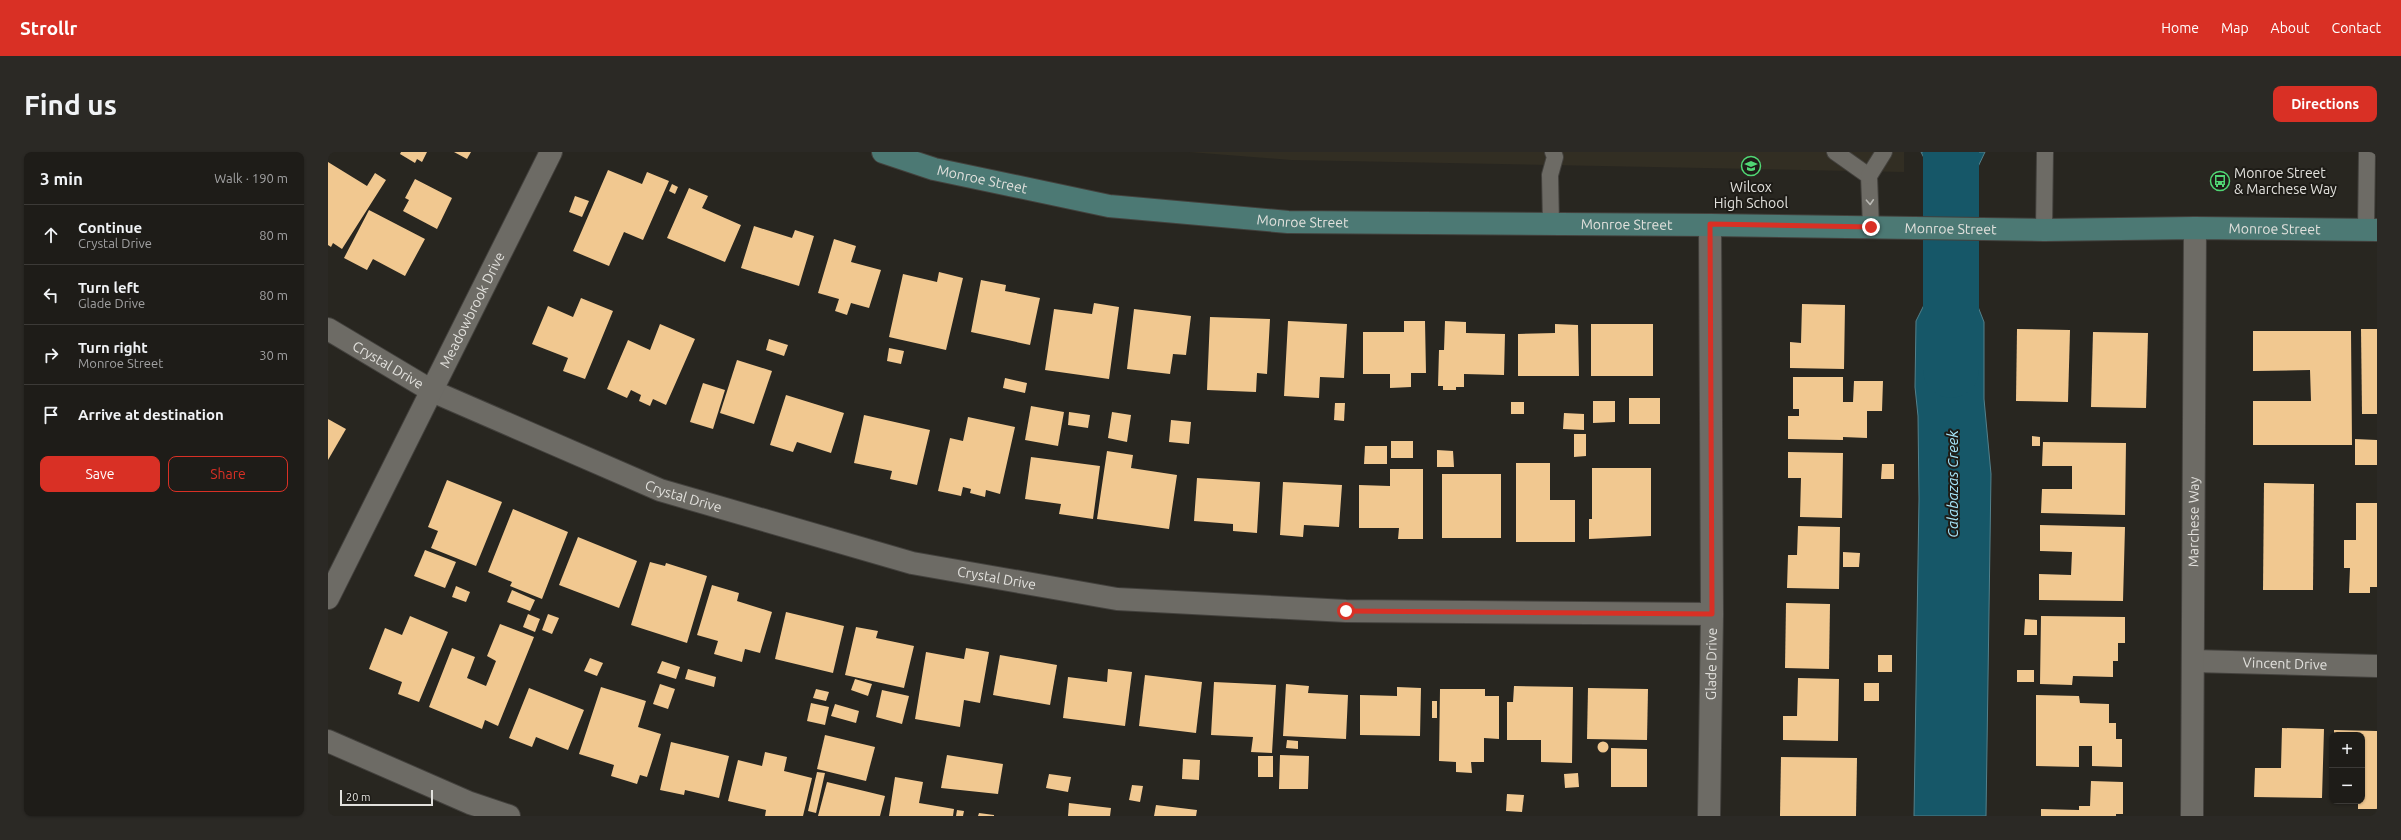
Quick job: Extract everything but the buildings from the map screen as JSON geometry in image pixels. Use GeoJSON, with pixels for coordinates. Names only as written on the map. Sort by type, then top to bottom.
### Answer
{"type":"FeatureCollection","features":[{"type":"Feature","properties":{"kind":"main road","name":"Monroe Street"},"geometry":{"type":"LineString","coordinates":[[883,152],[934,169],[1109,206],[1288,222],[1710,224],[2044,230],[2195,228],[2372,230]]}},
{"type":"Feature","properties":{"kind":"street","name":"Meadowbrook Drive"},"geometry":{"type":"LineString","coordinates":[[328,598],[551,152]]}},
{"type":"Feature","properties":{"kind":"street","name":"Glade Drive"},"geometry":{"type":"LineString","coordinates":[[1709,816],[1712,614],[1710,224]]}},
{"type":"Feature","properties":{"kind":"street","name":"Marchese Way"},"geometry":{"type":"LineString","coordinates":[[2192,816],[2195,228]]}},
{"type":"Feature","properties":{"kind":"street","name":"Crystal Drive"},"geometry":{"type":"LineString","coordinates":[[328,329],[432,391],[660,490],[920,565],[1117,599],[1346,611],[1712,614]]}},
{"type":"Feature","properties":{"kind":"street","name":"Vincent Drive"},"geometry":{"type":"LineString","coordinates":[[2193,662],[2377,666]]}},
{"type":"Feature","properties":{"kind":"street"},"geometry":{"type":"LineString","coordinates":[[328,741],[470,803],[509,816]]}},
{"type":"Feature","properties":{"kind":"lane"},"geometry":{"type":"LineString","coordinates":[[1551,224],[1550,175],[1555,157],[1553,152]]}},
{"type":"Feature","properties":{"kind":"lane"},"geometry":{"type":"LineString","coordinates":[[1835,152],[1869,176]]}},
{"type":"Feature","properties":{"kind":"lane"},"geometry":{"type":"LineString","coordinates":[[1871,227],[1869,176],[1884,152]]}},
{"type":"Feature","properties":{"kind":"lane"},"geometry":{"type":"LineString","coordinates":[[2044,230],[2045,152]]}},
{"type":"Feature","properties":{"kind":"lane"},"geometry":{"type":"LineString","coordinates":[[2367,152],[2372,230]]}},
{"type":"Feature","properties":{"kind":"shaded area","name":"Wilcox High School"},"geometry":{"type":"Polygon","coordinates":[[[1189,152],[1904,152],[1904,172],[1291,160],[1189,152]]]}},
{"type":"Feature","properties":{"kind":"water"},"geometry":{"type":"Polygon","coordinates":[[[1921,152],[1985,152],[1976,171],[1930,170],[1921,152]]]}},
{"type":"Feature","properties":{"kind":"water"},"geometry":{"type":"Polygon","coordinates":[[[1930,293],[1973,294],[1984,322],[1984,399],[1991,474],[1986,816],[1914,816],[1919,499],[1918,416],[1915,387],[1916,321],[1930,293]]]}},
{"type":"Feature","properties":{"kind":"waterway","name":"Calabazas Creek"},"geometry":{"type":"LineString","coordinates":[[1951,152],[1951,370]]}},
{"type":"Feature","properties":{"kind":"place","name":"Wilcox High School"},"geometry":{"type":"Point","coordinates":[1751,166]}},
{"type":"Feature","properties":{"kind":"place","name":"Monroe Street & Marchese Way"},"geometry":{"type":"Point","coordinates":[2220,181]}},
{"type":"Feature","properties":{"kind":"route"},"geometry":{"type":"LineString","coordinates":[[1346,611],[1712,614],[1709,295],[1710,224],[1871,227]]}}]}
